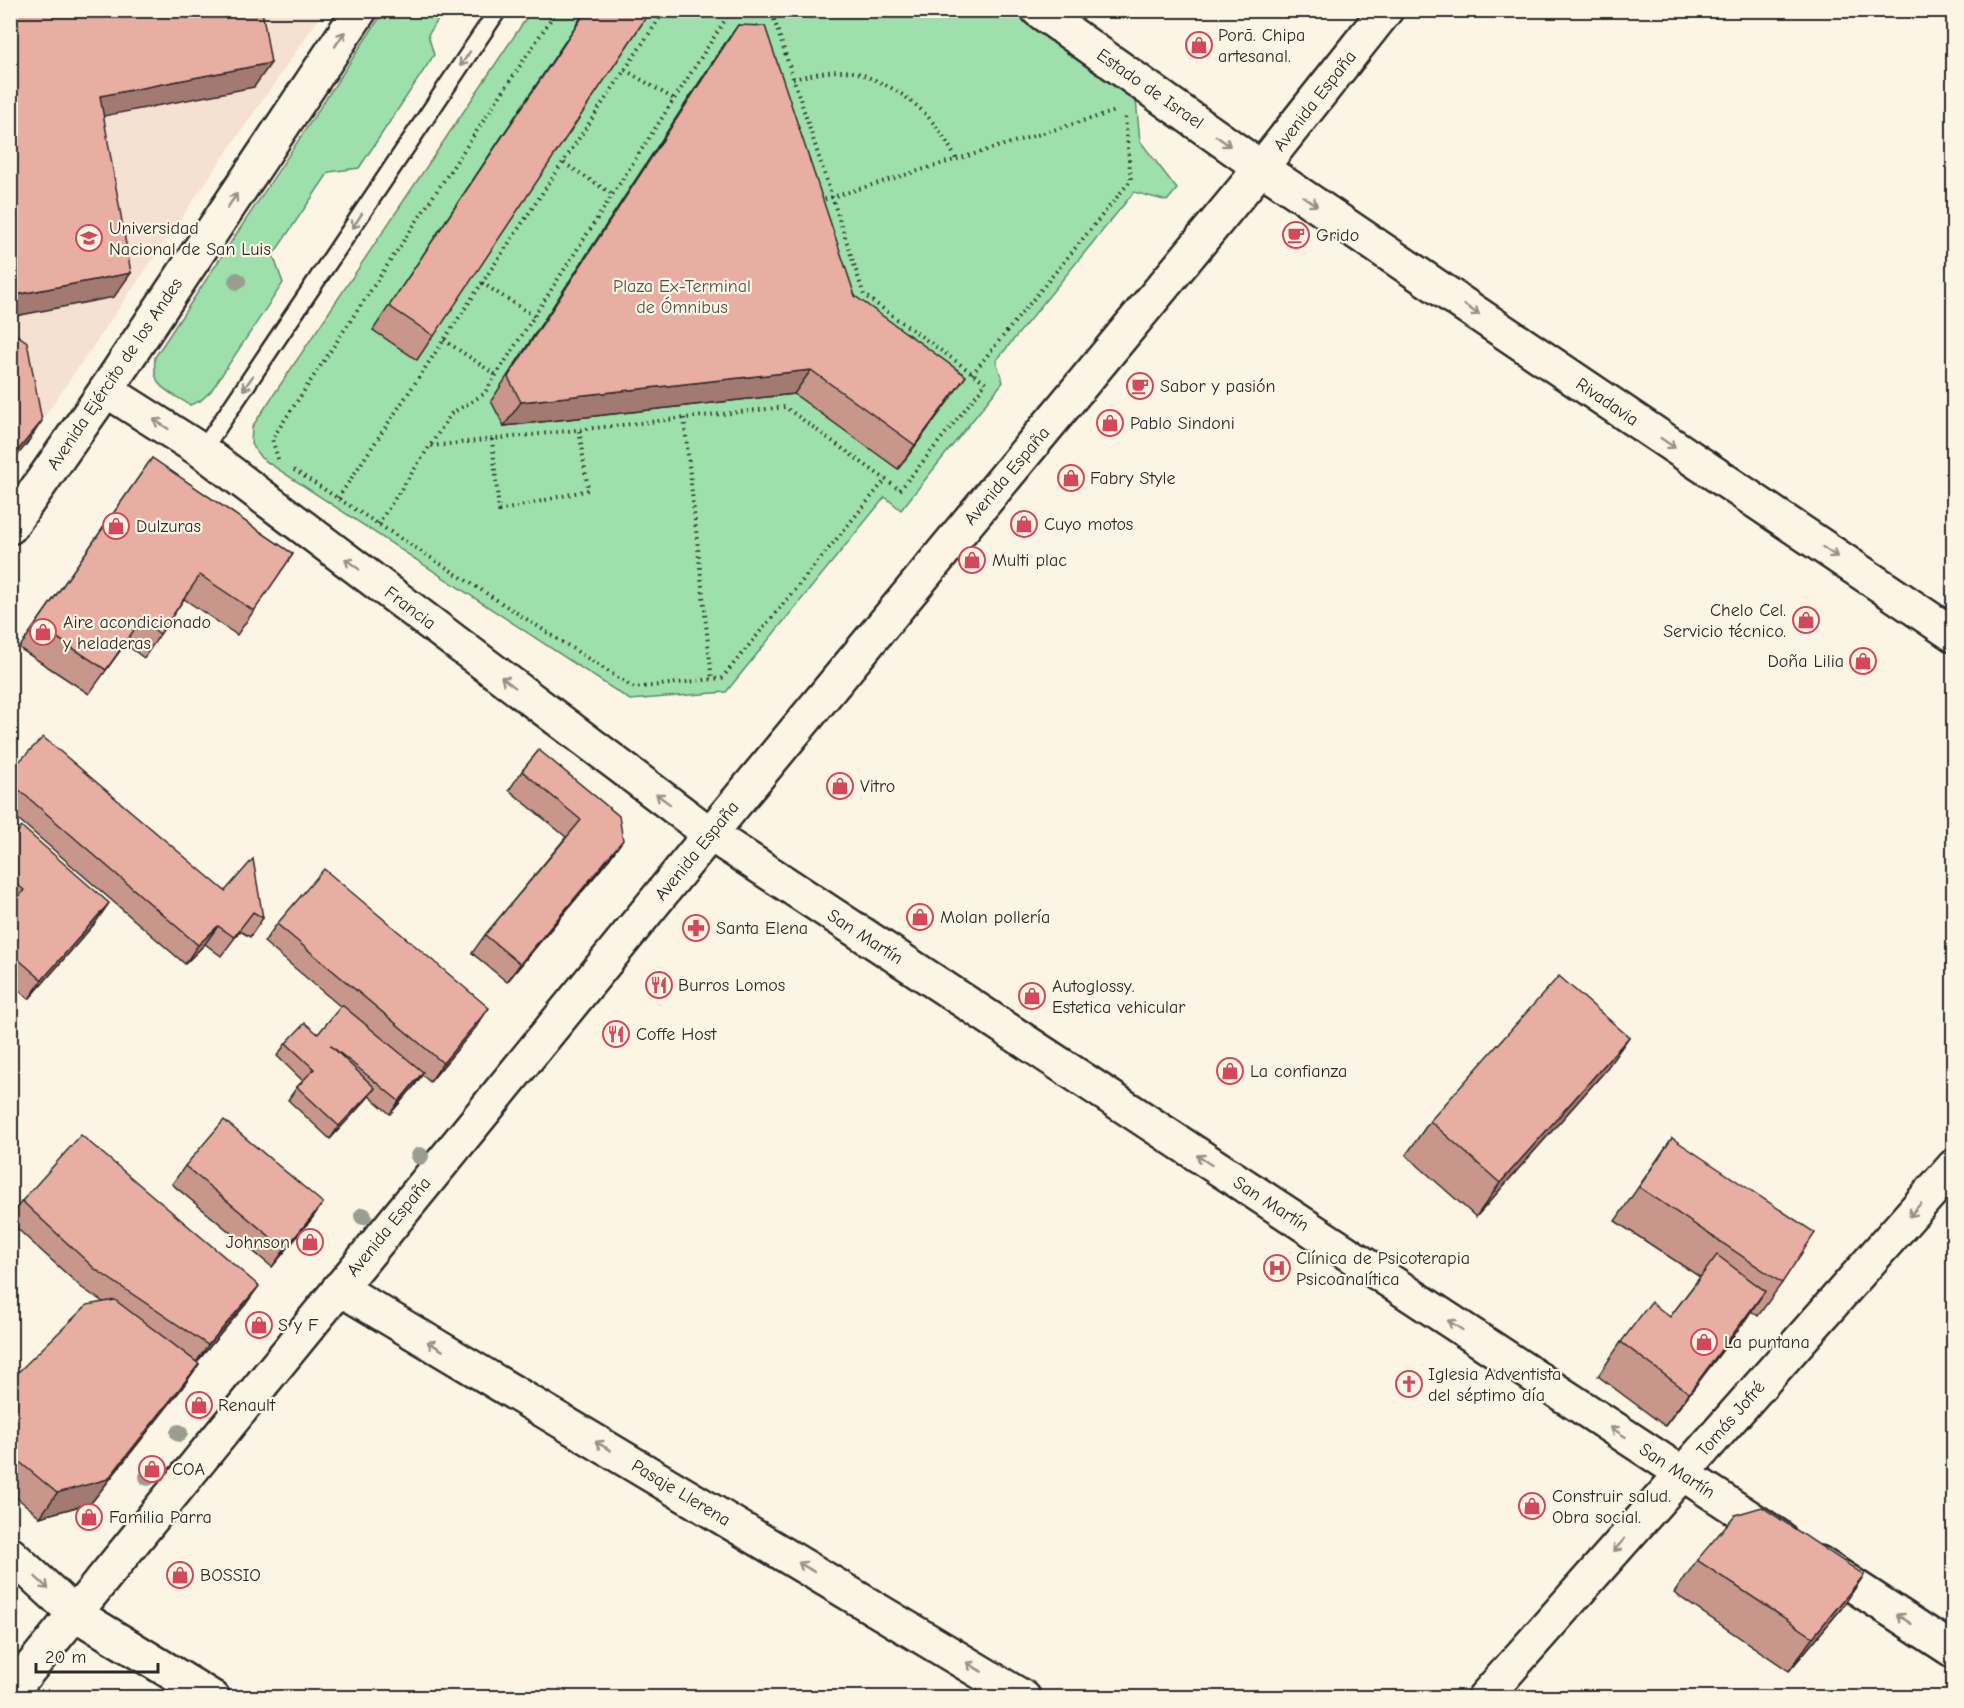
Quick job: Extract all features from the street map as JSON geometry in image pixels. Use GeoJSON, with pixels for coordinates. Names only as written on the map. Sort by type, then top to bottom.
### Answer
{"type":"FeatureCollection","features":[{"type":"Feature","properties":{"kind":"street","name":"Avenida Ejército de los Andes"},"geometry":{"type":"LineString","coordinates":[[10,527],[106,390],[360,10]]}},
{"type":"Feature","properties":{"kind":"street","name":"Estado de Israel"},"geometry":{"type":"LineString","coordinates":[[1038,10],[1262,168]]}},
{"type":"Feature","properties":{"kind":"street","name":"Avenida España"},"geometry":{"type":"LineString","coordinates":[[10,1693],[710,834],[1262,168],[1386,10]]}},
{"type":"Feature","properties":{"kind":"street","name":"Rivadavia"},"geometry":{"type":"LineString","coordinates":[[1262,168],[1953,635]]}},
{"type":"Feature","properties":{"kind":"street","name":"Francia"},"geometry":{"type":"LineString","coordinates":[[106,390],[202,451],[710,834]]}},
{"type":"Feature","properties":{"kind":"street","name":"San Martín"},"geometry":{"type":"LineString","coordinates":[[710,834],[1953,1651]]}},
{"type":"Feature","properties":{"kind":"street","name":"Tomás Jofré"},"geometry":{"type":"LineString","coordinates":[[1484,1698],[1953,1166]]}},
{"type":"Feature","properties":{"kind":"street","name":"Pasaje Llerena"},"geometry":{"type":"LineString","coordinates":[[339,1288],[1024,1698]]}},
{"type":"Feature","properties":{"kind":"street"},"geometry":{"type":"LineString","coordinates":[[10,1554],[74,1613],[213,1698]]}},
{"type":"Feature","properties":{"kind":"lane"},"geometry":{"type":"LineString","coordinates":[[202,451],[498,10]]}},
{"type":"Feature","properties":{"kind":"path"},"geometry":{"type":"LineString","coordinates":[[557,10],[272,439],[277,459],[634,688],[722,678],[886,479]]}},
{"type":"Feature","properties":{"kind":"path"},"geometry":{"type":"LineString","coordinates":[[339,498],[665,10]]}},
{"type":"Feature","properties":{"kind":"path"},"geometry":{"type":"LineString","coordinates":[[431,446],[785,407],[900,490],[986,383],[864,295],[771,10]]}},
{"type":"Feature","properties":{"kind":"path"},"geometry":{"type":"LineString","coordinates":[[993,10],[1003,17]]}},
{"type":"Feature","properties":{"kind":"path"},"geometry":{"type":"LineString","coordinates":[[378,524],[451,414],[484,394],[727,17],[741,11]]}},
{"type":"Feature","properties":{"kind":"path"},"geometry":{"type":"LineString","coordinates":[[625,70],[674,99]]}},
{"type":"Feature","properties":{"kind":"path"},"geometry":{"type":"LineString","coordinates":[[793,79],[825,72],[857,73],[887,86],[906,97],[930,116],[956,159]]}},
{"type":"Feature","properties":{"kind":"path"},"geometry":{"type":"LineString","coordinates":[[815,202],[1124,109],[1131,180],[972,374]]}},
{"type":"Feature","properties":{"kind":"path"},"geometry":{"type":"LineString","coordinates":[[564,163],[612,194]]}},
{"type":"Feature","properties":{"kind":"path"},"geometry":{"type":"LineString","coordinates":[[482,283],[534,316]]}},
{"type":"Feature","properties":{"kind":"path"},"geometry":{"type":"LineString","coordinates":[[444,340],[496,375]]}},
{"type":"Feature","properties":{"kind":"path"},"geometry":{"type":"LineString","coordinates":[[684,418],[712,680]]}},
{"type":"Feature","properties":{"kind":"path"},"geometry":{"type":"LineString","coordinates":[[492,439],[499,511],[588,490],[579,429]]}},
{"type":"Feature","properties":{"kind":"shaded area","name":"Universidad Nacional de San Luis"},"geometry":{"type":"Polygon","coordinates":[[[11,11],[324,11],[11,465],[11,11]]]}},
{"type":"Feature","properties":{"kind":"green space"},"geometry":{"type":"Polygon","coordinates":[[[384,11],[444,11],[428,35],[434,55],[359,168],[329,172],[273,255],[283,283],[211,391],[200,401],[190,405],[167,391],[158,382],[155,357],[384,11]]]}},
{"type":"Feature","properties":{"kind":"green space","name":"Plaza Ex-Terminal de Ómnibus"},"geometry":{"type":"Polygon","coordinates":[[[531,11],[1012,11],[1135,89],[1140,141],[1177,189],[1167,201],[1134,192],[996,361],[1003,382],[901,510],[885,497],[726,692],[630,700],[261,458],[251,444],[252,427],[531,11]]]}},
{"type":"Feature","properties":{"kind":"building","name":"Universidad Nacional de San Luis"},"geometry":{"type":"Polygon","coordinates":[[[10,10],[262,10],[271,63],[100,96],[131,273],[10,296],[10,10]]]}},
{"type":"Feature","properties":{"kind":"building"},"geometry":{"type":"Polygon","coordinates":[[[587,10],[651,10],[434,336],[389,306],[587,10]]]}},
{"type":"Feature","properties":{"kind":"building"},"geometry":{"type":"Polygon","coordinates":[[[738,25],[765,26],[855,296],[966,376],[915,445],[811,370],[521,402],[508,377],[738,25]]]}},
{"type":"Feature","properties":{"kind":"building"},"geometry":{"type":"Polygon","coordinates":[[[10,330],[27,342],[42,421],[10,460],[10,330]]]}},
{"type":"Feature","properties":{"kind":"building"},"geometry":{"type":"Polygon","coordinates":[[[152,458],[293,554],[254,611],[200,575],[160,634],[141,620],[106,670],[36,624],[152,458]]]}},
{"type":"Feature","properties":{"kind":"building"},"geometry":{"type":"Polygon","coordinates":[[[43,737],[225,891],[253,859],[263,918],[253,912],[234,937],[218,926],[198,945],[10,782],[10,771],[43,737]]]}},
{"type":"Feature","properties":{"kind":"building"},"geometry":{"type":"Polygon","coordinates":[[[539,750],[619,816],[623,840],[520,964],[485,935],[581,820],[522,771],[539,750]]]}},
{"type":"Feature","properties":{"kind":"building"},"geometry":{"type":"Polygon","coordinates":[[[22,827],[109,903],[42,980],[10,952],[10,906],[24,890],[10,879],[10,840],[22,827]]]}},
{"type":"Feature","properties":{"kind":"building"},"geometry":{"type":"Polygon","coordinates":[[[324,869],[489,1008],[443,1063],[277,924],[324,869]]]}},
{"type":"Feature","properties":{"kind":"building"},"geometry":{"type":"Polygon","coordinates":[[[1559,976],[1629,1037],[1500,1183],[1430,1121],[1559,976]]]}},
{"type":"Feature","properties":{"kind":"building"},"geometry":{"type":"Polygon","coordinates":[[[342,1005],[423,1072],[399,1101],[330,1045],[375,1088],[339,1126],[297,1087],[314,1069],[286,1043],[305,1023],[318,1034],[342,1005]]]}},
{"type":"Feature","properties":{"kind":"building"},"geometry":{"type":"Polygon","coordinates":[[[224,1120],[323,1203],[285,1249],[185,1166],[224,1120]]]}},
{"type":"Feature","properties":{"kind":"building"},"geometry":{"type":"Polygon","coordinates":[[[81,1135],[259,1286],[208,1345],[95,1269],[22,1201],[81,1135]]]}},
{"type":"Feature","properties":{"kind":"building"},"geometry":{"type":"Polygon","coordinates":[[[1672,1138],[1815,1233],[1782,1283],[1639,1187],[1672,1138]]]}},
{"type":"Feature","properties":{"kind":"building"},"geometry":{"type":"Polygon","coordinates":[[[1717,1255],[1765,1291],[1689,1393],[1621,1342],[1651,1302],[1670,1317],[1717,1255]]]}},
{"type":"Feature","properties":{"kind":"building"},"geometry":{"type":"Polygon","coordinates":[[[115,1300],[199,1364],[108,1479],[57,1493],[10,1454],[10,1380],[87,1305],[115,1300]]]}},
{"type":"Feature","properties":{"kind":"building"},"geometry":{"type":"Polygon","coordinates":[[[1762,1507],[1864,1575],[1813,1637],[1697,1560],[1735,1515],[1762,1507]]]}},
{"type":"Feature","properties":{"kind":"building"},"geometry":{"type":"Polygon","coordinates":[[[10,1566],[18,1571],[10,1580],[10,1566]]]}},
{"type":"Feature","properties":{"kind":"place","name":"Porā. Chipa artesanal."},"geometry":{"type":"Point","coordinates":[1199,45]}},
{"type":"Feature","properties":{"kind":"place","name":"Grido"},"geometry":{"type":"Point","coordinates":[1296,235]}},
{"type":"Feature","properties":{"kind":"place","name":"Universidad Nacional de San Luis"},"geometry":{"type":"Point","coordinates":[89,238]}},
{"type":"Feature","properties":{"kind":"place","name":"Sabor y pasión"},"geometry":{"type":"Point","coordinates":[1140,386]}},
{"type":"Feature","properties":{"kind":"place","name":"Pablo Sindoni"},"geometry":{"type":"Point","coordinates":[1110,423]}},
{"type":"Feature","properties":{"kind":"place","name":"Fabry Style"},"geometry":{"type":"Point","coordinates":[1071,478]}},
{"type":"Feature","properties":{"kind":"place","name":"Cuyo motos"},"geometry":{"type":"Point","coordinates":[1024,524]}},
{"type":"Feature","properties":{"kind":"place","name":"Dulzuras"},"geometry":{"type":"Point","coordinates":[116,526]}},
{"type":"Feature","properties":{"kind":"place","name":"Multi plac"},"geometry":{"type":"Point","coordinates":[972,560]}},
{"type":"Feature","properties":{"kind":"place","name":"Chelo Cel. Servicio técnico."},"geometry":{"type":"Point","coordinates":[1806,620]}},
{"type":"Feature","properties":{"kind":"place","name":"Aire acondicionado y heladeras"},"geometry":{"type":"Point","coordinates":[43,632]}},
{"type":"Feature","properties":{"kind":"place","name":"Doña Lilia"},"geometry":{"type":"Point","coordinates":[1863,661]}},
{"type":"Feature","properties":{"kind":"place","name":"Vitro"},"geometry":{"type":"Point","coordinates":[840,786]}},
{"type":"Feature","properties":{"kind":"place","name":"Molan pollería"},"geometry":{"type":"Point","coordinates":[920,917]}},
{"type":"Feature","properties":{"kind":"place","name":"Santa Elena"},"geometry":{"type":"Point","coordinates":[696,928]}},
{"type":"Feature","properties":{"kind":"place","name":"Burros Lomos"},"geometry":{"type":"Point","coordinates":[659,985]}},
{"type":"Feature","properties":{"kind":"place","name":"Autoglossy. Estetica vehicular"},"geometry":{"type":"Point","coordinates":[1032,996]}},
{"type":"Feature","properties":{"kind":"place","name":"Coffe Host"},"geometry":{"type":"Point","coordinates":[616,1034]}},
{"type":"Feature","properties":{"kind":"place","name":"La confianza"},"geometry":{"type":"Point","coordinates":[1230,1071]}},
{"type":"Feature","properties":{"kind":"place","name":"Johnson"},"geometry":{"type":"Point","coordinates":[310,1242]}},
{"type":"Feature","properties":{"kind":"place","name":"Clínica de Psicoterapia Psicoanalítica"},"geometry":{"type":"Point","coordinates":[1277,1268]}},
{"type":"Feature","properties":{"kind":"place","name":"S y F"},"geometry":{"type":"Point","coordinates":[259,1325]}},
{"type":"Feature","properties":{"kind":"place","name":"La puntana"},"geometry":{"type":"Point","coordinates":[1704,1342]}},
{"type":"Feature","properties":{"kind":"place","name":"Iglesia Adventista del séptimo día"},"geometry":{"type":"Point","coordinates":[1409,1384]}},
{"type":"Feature","properties":{"kind":"place","name":"Renault"},"geometry":{"type":"Point","coordinates":[199,1405]}},
{"type":"Feature","properties":{"kind":"place","name":"COA"},"geometry":{"type":"Point","coordinates":[152,1469]}},
{"type":"Feature","properties":{"kind":"place","name":"Construir salud. Obra social."},"geometry":{"type":"Point","coordinates":[1532,1506]}},
{"type":"Feature","properties":{"kind":"place","name":"Familia Parra"},"geometry":{"type":"Point","coordinates":[89,1517]}},
{"type":"Feature","properties":{"kind":"place","name":"BOSSIO"},"geometry":{"type":"Point","coordinates":[180,1575]}}]}
